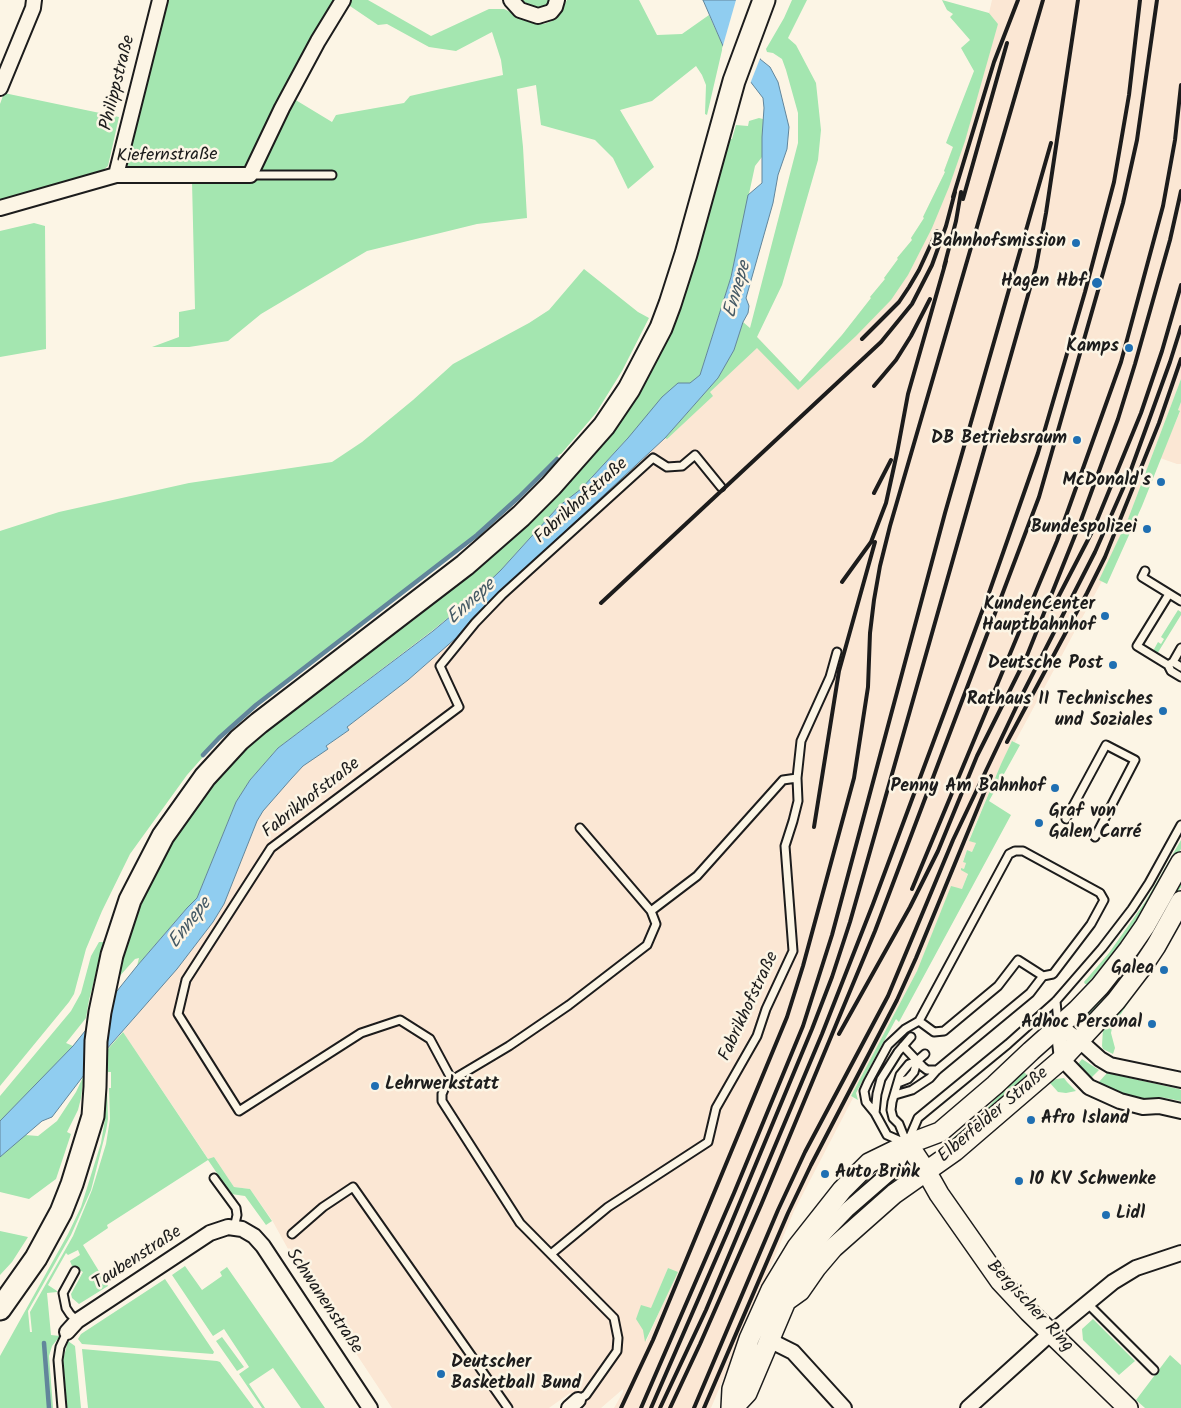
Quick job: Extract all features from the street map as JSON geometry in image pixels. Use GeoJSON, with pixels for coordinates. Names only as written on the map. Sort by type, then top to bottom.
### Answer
{"type":"FeatureCollection","features":[{"type":"Feature","properties":{"kind":"main road"},"geometry":{"type":"LineString","coordinates":[[0,1309],[36,1258],[68,1196],[91,1122],[95,1087],[96,1041],[112,955],[130,900],[163,836],[191,795],[219,761],[259,723],[465,565],[521,516],[551,486],[604,426],[629,389],[661,328],[686,254],[734,81],[754,22],[764,0]]}},
{"type":"Feature","properties":{"kind":"main road"},"geometry":{"type":"LineString","coordinates":[[1058,1026],[1077,1010],[1100,986],[1129,949],[1145,926],[1181,862]]}},
{"type":"Feature","properties":{"kind":"main road","name":"Elberfelder Straße"},"geometry":{"type":"LineString","coordinates":[[786,1301],[800,1291],[833,1248],[894,1194],[955,1151],[1062,1059],[1116,1001],[1142,967],[1181,901]]}},
{"type":"Feature","properties":{"kind":"main road","name":"Elberfelder Straße"},"geometry":{"type":"LineString","coordinates":[[732,1408],[732,1389],[749,1338],[771,1290],[797,1247],[842,1190],[868,1163],[908,1144],[940,1132],[995,1085],[1058,1026]]}},
{"type":"Feature","properties":{"kind":"main road"},"geometry":{"type":"LineString","coordinates":[[926,1171],[924,1158],[929,1145],[940,1132]]}},
{"type":"Feature","properties":{"kind":"main road","name":"Bergischer Ring"},"geometry":{"type":"LineString","coordinates":[[908,1144],[939,1194],[1000,1281],[1128,1408]]}},
{"type":"Feature","properties":{"kind":"main road"},"geometry":{"type":"LineString","coordinates":[[732,1408],[747,1393],[786,1301]]}},
{"type":"Feature","properties":{"kind":"street"},"geometry":{"type":"LineString","coordinates":[[0,88],[33,8],[34,0]]}},
{"type":"Feature","properties":{"kind":"street","name":"Philippstraße"},"geometry":{"type":"LineString","coordinates":[[116,175],[160,0]]}},
{"type":"Feature","properties":{"kind":"street"},"geometry":{"type":"LineString","coordinates":[[250,175],[282,108],[318,41],[343,0]]}},
{"type":"Feature","properties":{"kind":"street"},"geometry":{"type":"LineString","coordinates":[[511,0],[520,10],[538,16],[551,12],[557,0]]}},
{"type":"Feature","properties":{"kind":"street","name":"Kiefernstraße"},"geometry":{"type":"LineString","coordinates":[[0,208],[116,175],[250,175]]}},
{"type":"Feature","properties":{"kind":"street"},"geometry":{"type":"LineString","coordinates":[[1058,1026],[1080,1040],[1100,1059],[1110,1064],[1181,1080]]}},
{"type":"Feature","properties":{"kind":"street","name":"Elberfelder Straße"},"geometry":{"type":"LineString","coordinates":[[1058,1026],[1062,1059],[1089,1087],[1120,1101],[1135,1105],[1158,1106],[1181,1111]]}},
{"type":"Feature","properties":{"kind":"street"},"geometry":{"type":"LineString","coordinates":[[786,1301],[786,1286],[803,1260],[848,1209],[894,1169],[908,1144]]}},
{"type":"Feature","properties":{"kind":"street","name":"Taubenstraße"},"geometry":{"type":"LineString","coordinates":[[67,1332],[77,1321],[210,1233],[224,1228],[234,1228]]}},
{"type":"Feature","properties":{"kind":"street","name":"Schwanenstraße"},"geometry":{"type":"LineString","coordinates":[[234,1228],[248,1232],[263,1246],[370,1408]]}},
{"type":"Feature","properties":{"kind":"street"},"geometry":{"type":"LineString","coordinates":[[968,1408],[1051,1333],[1123,1275],[1181,1253]]}},
{"type":"Feature","properties":{"kind":"street"},"geometry":{"type":"LineString","coordinates":[[769,1340],[793,1352],[844,1408]]}},
{"type":"Feature","properties":{"kind":"lane","name":"Kiefernstraße"},"geometry":{"type":"LineString","coordinates":[[250,175],[332,175]]}},
{"type":"Feature","properties":{"kind":"lane","name":"Fabrikhofstraße"},"geometry":{"type":"LineString","coordinates":[[452,1080],[430,1039],[400,1020],[361,1033],[239,1111],[178,1014],[186,980],[271,848],[459,707],[440,666],[475,623],[502,595],[653,458],[667,467],[682,466],[695,455],[721,487]]}},
{"type":"Feature","properties":{"kind":"lane"},"geometry":{"type":"LineString","coordinates":[[1145,571],[1142,577],[1181,601]]}},
{"type":"Feature","properties":{"kind":"lane"},"geometry":{"type":"LineString","coordinates":[[1169,594],[1137,646],[1170,664],[1181,667]]}},
{"type":"Feature","properties":{"kind":"lane"},"geometry":{"type":"LineString","coordinates":[[1181,648],[1170,664],[1171,670],[1181,677]]}},
{"type":"Feature","properties":{"kind":"lane","name":"Fabrikhofstraße"},"geometry":{"type":"LineString","coordinates":[[551,1254],[608,1207],[708,1142],[716,1108],[757,1036],[766,1009],[793,951],[785,846],[798,801],[797,778],[801,741],[830,677],[837,652]]}},
{"type":"Feature","properties":{"kind":"lane"},"geometry":{"type":"LineString","coordinates":[[1066,819],[1106,745],[1135,760],[1094,837]]}},
{"type":"Feature","properties":{"kind":"lane"},"geometry":{"type":"LineString","coordinates":[[651,911],[697,876],[783,780],[797,778]]}},
{"type":"Feature","properties":{"kind":"lane"},"geometry":{"type":"LineString","coordinates":[[908,1144],[918,1118],[1008,1044],[1056,1001],[1102,948],[1150,883],[1181,826]]}},
{"type":"Feature","properties":{"kind":"lane"},"geometry":{"type":"LineString","coordinates":[[574,1404],[586,1395],[618,1351],[618,1338],[614,1318],[520,1223],[442,1101],[442,1094],[445,1087],[452,1080],[509,1046],[569,1005],[646,945],[656,924],[651,911],[580,828]]}},
{"type":"Feature","properties":{"kind":"lane"},"geometry":{"type":"LineString","coordinates":[[895,1095],[912,1090],[930,1078],[937,1070],[1030,993],[1043,976],[1053,974],[1091,924],[1104,900],[1100,893],[1023,851],[1015,851],[1009,854],[919,1021],[905,1029],[888,1045],[864,1091],[866,1102],[875,1113],[887,1135],[908,1144]]}},
{"type":"Feature","properties":{"kind":"lane"},"geometry":{"type":"LineString","coordinates":[[919,1021],[934,1032],[944,1032],[998,986],[1018,960],[1043,976]]}},
{"type":"Feature","properties":{"kind":"lane","name":"Elberfelder Straße"},"geometry":{"type":"LineString","coordinates":[[1056,1001],[1058,1026]]}},
{"type":"Feature","properties":{"kind":"lane"},"geometry":{"type":"LineString","coordinates":[[875,1113],[876,1094],[881,1079],[887,1068],[911,1037]]}},
{"type":"Feature","properties":{"kind":"lane"},"geometry":{"type":"LineString","coordinates":[[903,1046],[923,1068],[937,1070]]}},
{"type":"Feature","properties":{"kind":"lane"},"geometry":{"type":"LineString","coordinates":[[908,1144],[890,1110],[900,1075],[909,1064],[925,1054]]}},
{"type":"Feature","properties":{"kind":"lane"},"geometry":{"type":"LineString","coordinates":[[214,1178],[236,1208],[237,1215],[234,1228]]}},
{"type":"Feature","properties":{"kind":"lane"},"geometry":{"type":"LineString","coordinates":[[292,1234],[323,1207],[353,1187],[508,1408]]}},
{"type":"Feature","properties":{"kind":"lane"},"geometry":{"type":"LineString","coordinates":[[75,1271],[63,1293],[66,1308],[77,1321]]}},
{"type":"Feature","properties":{"kind":"lane"},"geometry":{"type":"LineString","coordinates":[[1087,1303],[1154,1370]]}},
{"type":"Feature","properties":{"kind":"lane"},"geometry":{"type":"LineString","coordinates":[[62,1408],[58,1360],[60,1347],[67,1332]]}},
{"type":"Feature","properties":{"kind":"shaded area"},"geometry":{"type":"Polygon","coordinates":[[[992,0],[1181,0],[1181,379],[1128,519],[1100,580],[1102,581],[1015,742],[1013,741],[1001,764],[969,840],[976,843],[972,852],[967,850],[963,861],[966,863],[964,869],[968,873],[962,889],[951,887],[917,971],[851,1096],[853,1098],[794,1211],[711,1408],[614,1408],[623,1389],[601,1408],[586,1408],[570,1393],[549,1408],[392,1408],[293,1258],[272,1220],[250,1189],[234,1187],[214,1157],[209,1160],[123,1032],[213,922],[224,904],[257,821],[263,811],[303,766],[327,749],[326,747],[349,730],[347,727],[408,680],[456,638],[474,616],[507,586],[743,322],[800,382],[842,335],[912,240],[911,238],[924,218],[945,172],[998,24],[989,13],[992,0]],[[668,1268],[651,1309],[641,1305],[646,1342],[677,1272],[668,1268]]]}},
{"type":"Feature","properties":{"kind":"shaded area"},"geometry":{"type":"Polygon","coordinates":[[[1181,402],[1181,464],[1177,464],[1160,458],[1180,412],[1178,410],[1181,402]]]}},
{"type":"Feature","properties":{"kind":"green space"},"geometry":{"type":"Polygon","coordinates":[[[165,0],[339,0],[250,167],[128,166],[125,161],[165,0]]]}},
{"type":"Feature","properties":{"kind":"green space"},"geometry":{"type":"Polygon","coordinates":[[[350,0],[368,0],[431,36],[489,9],[504,9],[534,23],[544,24],[552,21],[559,15],[567,0],[639,0],[657,35],[682,34],[709,15],[723,46],[707,115],[705,114],[706,85],[696,66],[652,101],[620,110],[654,167],[628,189],[613,158],[595,140],[541,125],[536,85],[517,89],[527,218],[477,224],[367,251],[261,314],[228,341],[189,347],[152,347],[179,337],[179,312],[195,309],[192,181],[334,179],[333,171],[260,170],[294,99],[332,122],[336,115],[404,103],[410,96],[503,75],[501,60],[492,32],[456,51],[429,47],[387,24],[378,25],[347,4],[350,0]]]}},
{"type":"Feature","properties":{"kind":"green space"},"geometry":{"type":"Polygon","coordinates":[[[519,0],[552,0],[547,8],[542,11],[529,9],[519,0]]]}},
{"type":"Feature","properties":{"kind":"green space"},"geometry":{"type":"Polygon","coordinates":[[[792,0],[807,0],[788,38],[796,45],[816,83],[821,130],[818,160],[782,285],[757,337],[800,382],[842,335],[912,240],[911,238],[924,218],[945,172],[953,147],[946,143],[974,71],[961,48],[970,40],[950,17],[953,14],[947,10],[942,0],[989,13],[998,24],[965,141],[949,187],[932,228],[908,275],[891,300],[856,336],[798,390],[757,348],[710,392],[713,396],[667,439],[665,438],[718,378],[734,350],[743,322],[750,328],[798,143],[798,113],[786,70],[782,59],[773,53],[767,52],[766,49],[792,0]]]}},
{"type":"Feature","properties":{"kind":"green space"},"geometry":{"type":"Polygon","coordinates":[[[4,93],[119,117],[108,166],[102,171],[0,202],[0,104],[4,93]]]}},
{"type":"Feature","properties":{"kind":"green space"},"geometry":{"type":"Polygon","coordinates":[[[759,118],[763,119],[762,157],[755,166],[731,277],[700,375],[628,438],[581,489],[559,506],[501,570],[470,600],[278,748],[250,780],[236,802],[197,898],[137,966],[139,958],[135,959],[117,979],[132,922],[129,921],[178,831],[228,767],[266,731],[406,623],[410,623],[504,547],[568,485],[624,416],[659,357],[681,309],[729,139],[732,139],[736,125],[748,126],[749,121],[759,118]]]}},
{"type":"Feature","properties":{"kind":"green space"},"geometry":{"type":"Polygon","coordinates":[[[34,223],[45,226],[46,349],[0,357],[0,231],[34,223]]]}},
{"type":"Feature","properties":{"kind":"green space"},"geometry":{"type":"Polygon","coordinates":[[[584,269],[638,312],[649,318],[622,371],[596,413],[561,454],[498,516],[246,711],[202,755],[203,757],[187,775],[130,854],[86,949],[74,994],[0,1086],[0,531],[59,512],[189,483],[332,462],[362,442],[453,364],[529,323],[549,310],[584,269]]]}},
{"type":"Feature","properties":{"kind":"green space"},"geometry":{"type":"Polygon","coordinates":[[[1181,379],[1181,402],[1178,410],[1180,411],[1142,506],[1107,584],[1099,580],[1128,519],[1181,379]]]}},
{"type":"Feature","properties":{"kind":"green space"},"geometry":{"type":"Polygon","coordinates":[[[1178,610],[1181,612],[1181,615],[1157,654],[1153,651],[1158,642],[1161,644],[1164,639],[1161,637],[1178,610]]]}},
{"type":"Feature","properties":{"kind":"green space"},"geometry":{"type":"Polygon","coordinates":[[[1012,741],[1020,745],[989,801],[1011,815],[899,1022],[896,1019],[856,1093],[858,1100],[851,1096],[917,971],[951,886],[962,889],[968,874],[961,870],[961,868],[964,869],[966,863],[963,862],[967,850],[972,852],[976,843],[969,841],[1012,741]]]}},
{"type":"Feature","properties":{"kind":"green space"},"geometry":{"type":"Polygon","coordinates":[[[1181,840],[1181,849],[1147,907],[1117,948],[1085,984],[1084,982],[1109,953],[1145,902],[1181,840]]]}},
{"type":"Feature","properties":{"kind":"green space"},"geometry":{"type":"Polygon","coordinates":[[[1181,877],[1181,887],[1161,924],[1125,978],[1082,1024],[1080,1020],[1121,975],[1153,932],[1181,877]]]}},
{"type":"Feature","properties":{"kind":"green space"},"geometry":{"type":"Polygon","coordinates":[[[99,942],[104,942],[86,1018],[66,1043],[73,1046],[0,1121],[0,1096],[71,1011],[81,993],[91,956],[99,942]]]}},
{"type":"Feature","properties":{"kind":"green space"},"geometry":{"type":"Polygon","coordinates":[[[1138,987],[1112,1028],[1111,1033],[1115,1048],[1113,1054],[1103,1049],[1103,1028],[1138,987]]]}},
{"type":"Feature","properties":{"kind":"green space"},"geometry":{"type":"Polygon","coordinates":[[[123,1032],[208,1159],[214,1157],[234,1187],[250,1189],[272,1221],[266,1225],[245,1196],[231,1194],[208,1160],[107,1225],[108,1228],[83,1245],[108,1286],[79,1304],[72,1298],[71,1294],[83,1272],[72,1266],[70,1261],[80,1255],[78,1250],[68,1255],[66,1253],[48,1285],[57,1292],[47,1293],[51,1335],[60,1336],[52,1346],[49,1356],[53,1408],[0,1408],[0,1356],[81,1207],[101,1143],[105,1119],[104,1089],[107,1089],[108,1119],[91,1190],[71,1235],[28,1311],[30,1332],[32,1332],[30,1312],[73,1236],[92,1190],[106,1144],[110,1119],[109,1088],[111,1088],[111,1072],[108,1072],[107,1050],[123,1032]]]}},
{"type":"Feature","properties":{"kind":"green space"},"geometry":{"type":"Polygon","coordinates":[[[1082,1059],[1099,1070],[1091,1078],[1078,1064],[1082,1059]]]}},
{"type":"Feature","properties":{"kind":"green space"},"geometry":{"type":"Polygon","coordinates":[[[1024,1072],[1028,1076],[993,1104],[981,1118],[953,1142],[952,1139],[980,1116],[1024,1072]]]}},
{"type":"Feature","properties":{"kind":"green space"},"geometry":{"type":"Polygon","coordinates":[[[1107,1073],[1179,1089],[1181,1090],[1181,1101],[1160,1097],[1143,1100],[1123,1095],[1098,1083],[1107,1073]]]}},
{"type":"Feature","properties":{"kind":"green space"},"geometry":{"type":"Polygon","coordinates":[[[84,1075],[78,1110],[67,1132],[71,1134],[56,1179],[29,1199],[0,1192],[0,1157],[25,1135],[38,1136],[57,1121],[76,1092],[84,1075]]]}},
{"type":"Feature","properties":{"kind":"green space"},"geometry":{"type":"Polygon","coordinates":[[[1064,1078],[1076,1091],[1058,1092],[1050,1083],[1056,1079],[1064,1078]]]}},
{"type":"Feature","properties":{"kind":"green space"},"geometry":{"type":"Polygon","coordinates":[[[882,1188],[885,1191],[818,1252],[841,1226],[882,1188]]]}},
{"type":"Feature","properties":{"kind":"green space"},"geometry":{"type":"Polygon","coordinates":[[[0,1231],[28,1237],[12,1262],[0,1275],[0,1231]]]}},
{"type":"Feature","properties":{"kind":"green space"},"geometry":{"type":"Polygon","coordinates":[[[185,1266],[202,1290],[222,1276],[220,1272],[227,1267],[325,1408],[301,1408],[273,1368],[249,1384],[265,1408],[262,1408],[239,1374],[249,1367],[224,1329],[213,1336],[172,1275],[185,1266]]]}},
{"type":"Feature","properties":{"kind":"green space"},"geometry":{"type":"Polygon","coordinates":[[[668,1268],[678,1272],[645,1342],[643,1330],[636,1319],[641,1305],[651,1308],[668,1268]]]}},
{"type":"Feature","properties":{"kind":"green space"},"geometry":{"type":"Polygon","coordinates":[[[165,1279],[214,1352],[213,1354],[82,1344],[78,1339],[81,1334],[165,1279]]]}},
{"type":"Feature","properties":{"kind":"green space"},"geometry":{"type":"Polygon","coordinates":[[[1093,1319],[1135,1361],[1119,1375],[1083,1340],[1082,1329],[1093,1319]]]}},
{"type":"Feature","properties":{"kind":"green space"},"geometry":{"type":"Polygon","coordinates":[[[222,1337],[244,1367],[237,1371],[216,1341],[222,1337]]]}},
{"type":"Feature","properties":{"kind":"green space"},"geometry":{"type":"Polygon","coordinates":[[[68,1341],[75,1346],[81,1408],[67,1408],[63,1360],[68,1341]]]}},
{"type":"Feature","properties":{"kind":"green space"},"geometry":{"type":"Polygon","coordinates":[[[82,1349],[220,1362],[254,1408],[88,1408],[82,1349]]]}},
{"type":"Feature","properties":{"kind":"green space"},"geometry":{"type":"Polygon","coordinates":[[[1170,1355],[1181,1365],[1181,1408],[1145,1408],[1136,1400],[1170,1355]]]}},
{"type":"Feature","properties":{"kind":"water","name":"Ennepe"},"geometry":{"type":"Polygon","coordinates":[[[703,0],[739,0],[760,59],[770,67],[778,82],[789,127],[787,149],[778,175],[773,203],[746,298],[749,306],[748,313],[734,350],[718,378],[665,438],[474,616],[456,638],[408,680],[347,727],[349,730],[326,746],[328,749],[303,766],[291,779],[263,811],[257,821],[224,904],[213,922],[177,969],[84,1075],[52,1117],[42,1121],[0,1157],[0,1121],[73,1046],[137,966],[197,898],[236,802],[250,780],[278,748],[433,631],[470,600],[501,570],[559,506],[581,489],[628,438],[662,397],[678,383],[690,383],[700,375],[731,277],[748,195],[762,183],[764,108],[763,98],[723,46],[703,0]]]}},
{"type":"Feature","properties":{"kind":"pier"},"geometry":{"type":"Polygon","coordinates":[[[736,0],[742,0],[761,56],[750,84],[722,49],[736,0]]]}},
{"type":"Feature","properties":{"kind":"waterway"},"geometry":{"type":"LineString","coordinates":[[203,755],[256,705],[477,535],[557,459]]}},
{"type":"Feature","properties":{"kind":"waterway"},"geometry":{"type":"LineString","coordinates":[[44,1343],[49,1408]]}},
{"type":"Feature","properties":{"kind":"railway"},"geometry":{"type":"LineString","coordinates":[[953,197],[994,62],[1018,0]]}},
{"type":"Feature","properties":{"kind":"railway"},"geometry":{"type":"LineString","coordinates":[[621,1408],[653,1340],[787,1017],[803,966],[854,778],[868,687],[870,633],[880,566],[1043,0]]}},
{"type":"Feature","properties":{"kind":"railway"},"geometry":{"type":"LineString","coordinates":[[651,1408],[728,1231],[812,1029],[850,922],[1036,267],[1078,0]]}},
{"type":"Feature","properties":{"kind":"railway"},"geometry":{"type":"LineString","coordinates":[[660,1408],[706,1310],[822,1034],[873,904],[990,590],[1038,453],[1085,292],[1114,182],[1129,95],[1140,0]]}},
{"type":"Feature","properties":{"kind":"railway"},"geometry":{"type":"LineString","coordinates":[[670,1408],[761,1205],[875,931],[1039,497],[1123,203],[1137,140],[1157,0]]}},
{"type":"Feature","properties":{"kind":"railway"},"geometry":{"type":"LineString","coordinates":[[963,199],[1007,43]]}},
{"type":"Feature","properties":{"kind":"railway"},"geometry":{"type":"LineString","coordinates":[[912,889],[1057,541],[1121,362],[1163,206],[1175,140],[1181,85]]}},
{"type":"Feature","properties":{"kind":"railway"},"geometry":{"type":"LineString","coordinates":[[641,1408],[734,1193],[803,1026],[832,935],[945,513],[1051,143]]}},
{"type":"Feature","properties":{"kind":"railway"},"geometry":{"type":"LineString","coordinates":[[839,1034],[910,907],[938,851],[977,756],[1026,658],[1080,523],[1118,419],[1170,240],[1181,191]]}},
{"type":"Feature","properties":{"kind":"railway"},"geometry":{"type":"LineString","coordinates":[[601,603],[881,342],[912,304],[932,265],[946,226],[955,192]]}},
{"type":"Feature","properties":{"kind":"railway"},"geometry":{"type":"LineString","coordinates":[[944,267],[956,221],[961,192]]}},
{"type":"Feature","properties":{"kind":"railway"},"geometry":{"type":"LineString","coordinates":[[862,339],[899,302],[919,270],[937,231]]}},
{"type":"Feature","properties":{"kind":"railway"},"geometry":{"type":"LineString","coordinates":[[842,582],[871,542],[886,503],[908,394],[946,261]]}},
{"type":"Feature","properties":{"kind":"railway"},"geometry":{"type":"LineString","coordinates":[[1052,609],[1093,530],[1141,413],[1162,351],[1181,285]]}},
{"type":"Feature","properties":{"kind":"railway"},"geometry":{"type":"LineString","coordinates":[[874,386],[896,360],[930,299]]}},
{"type":"Feature","properties":{"kind":"railway"},"geometry":{"type":"LineString","coordinates":[[694,1408],[778,1210],[805,1152],[888,996],[953,840],[1022,695],[1095,552],[1129,475],[1181,327]]}},
{"type":"Feature","properties":{"kind":"railway"},"geometry":{"type":"LineString","coordinates":[[1007,742],[1105,557],[1159,423],[1181,359]]}},
{"type":"Feature","properties":{"kind":"railway"},"geometry":{"type":"LineString","coordinates":[[874,493],[891,460]]}},
{"type":"Feature","properties":{"kind":"railway"},"geometry":{"type":"LineString","coordinates":[[814,827],[839,671],[875,542]]}},
{"type":"Feature","properties":{"kind":"railway"},"geometry":{"type":"LineString","coordinates":[[704,1408],[788,1213],[897,1000],[991,776]]}},
{"type":"Feature","properties":{"kind":"place","name":"Bahnhofsmission"},"geometry":{"type":"Point","coordinates":[1076,243]}},
{"type":"Feature","properties":{"kind":"place","name":"Hagen Hbf"},"geometry":{"type":"Point","coordinates":[1097,283]}},
{"type":"Feature","properties":{"kind":"place","name":"Kamps"},"geometry":{"type":"Point","coordinates":[1129,348]}},
{"type":"Feature","properties":{"kind":"place","name":"DB Betriebsraum"},"geometry":{"type":"Point","coordinates":[1077,440]}},
{"type":"Feature","properties":{"kind":"place","name":"McDonald's"},"geometry":{"type":"Point","coordinates":[1161,482]}},
{"type":"Feature","properties":{"kind":"place","name":"Bundespolizei"},"geometry":{"type":"Point","coordinates":[1147,529]}},
{"type":"Feature","properties":{"kind":"place","name":"KundenCenter Hauptbahnhof"},"geometry":{"type":"Point","coordinates":[1105,616]}},
{"type":"Feature","properties":{"kind":"place","name":"Deutsche Post"},"geometry":{"type":"Point","coordinates":[1113,665]}},
{"type":"Feature","properties":{"kind":"place","name":"Rathaus II Technisches und Soziales"},"geometry":{"type":"Point","coordinates":[1163,711]}},
{"type":"Feature","properties":{"kind":"place","name":"Penny Am Bahnhof"},"geometry":{"type":"Point","coordinates":[1055,788]}},
{"type":"Feature","properties":{"kind":"place","name":"Graf von Galen Carré"},"geometry":{"type":"Point","coordinates":[1039,823]}},
{"type":"Feature","properties":{"kind":"place","name":"Galea"},"geometry":{"type":"Point","coordinates":[1164,970]}},
{"type":"Feature","properties":{"kind":"place","name":"Adhoc Personal"},"geometry":{"type":"Point","coordinates":[1152,1024]}},
{"type":"Feature","properties":{"kind":"place","name":"Lehrwerkstatt"},"geometry":{"type":"Point","coordinates":[375,1086]}},
{"type":"Feature","properties":{"kind":"place","name":"Afro Island"},"geometry":{"type":"Point","coordinates":[1031,1120]}},
{"type":"Feature","properties":{"kind":"place","name":"Auto Brink"},"geometry":{"type":"Point","coordinates":[825,1174]}},
{"type":"Feature","properties":{"kind":"place","name":"10 KV Schwenke"},"geometry":{"type":"Point","coordinates":[1019,1181]}},
{"type":"Feature","properties":{"kind":"place","name":"Lidl"},"geometry":{"type":"Point","coordinates":[1106,1215]}},
{"type":"Feature","properties":{"kind":"place","name":"Deutscher Basketball Bund"},"geometry":{"type":"Point","coordinates":[441,1374]}}]}
